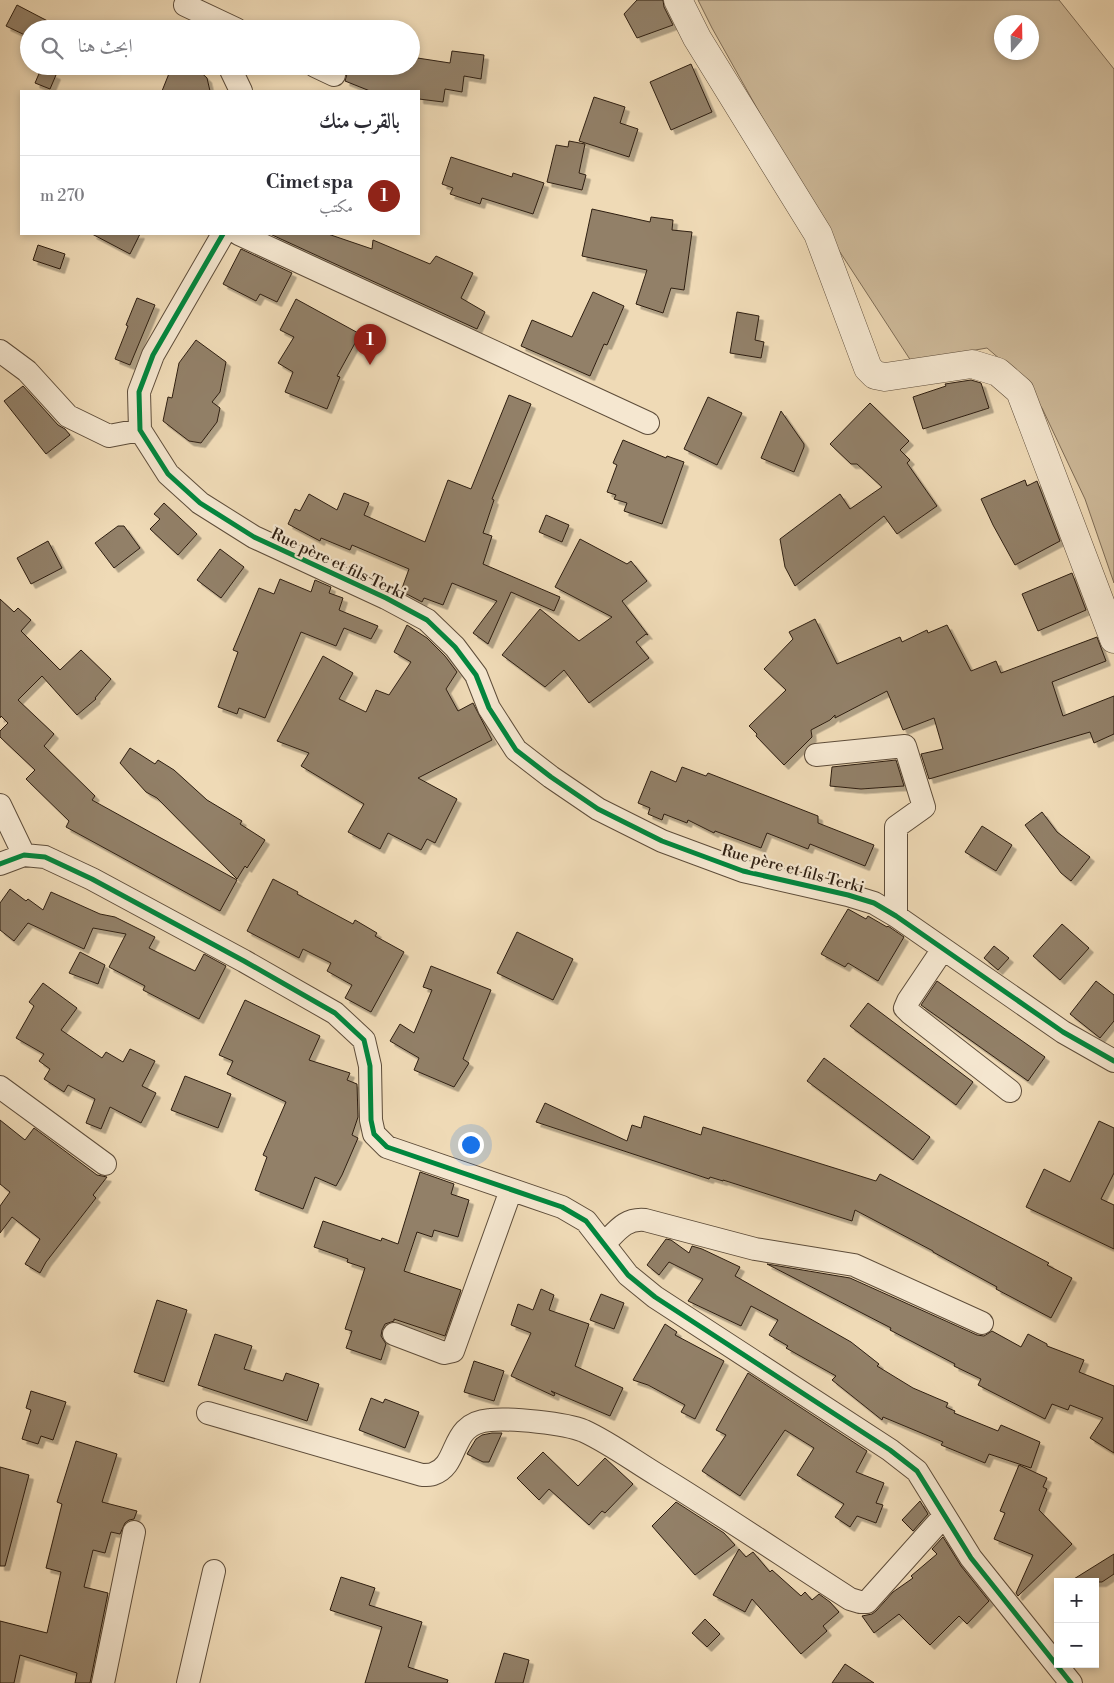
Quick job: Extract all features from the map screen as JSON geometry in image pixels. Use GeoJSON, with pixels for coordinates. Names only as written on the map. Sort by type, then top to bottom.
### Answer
{"type":"FeatureCollection","features":[{"type":"Feature","properties":{"kind":"street"},"geometry":{"type":"LineString","coordinates":[[678,0],[697,38],[818,234],[868,368],[875,375],[885,377],[972,364],[998,372],[1020,391],[1114,639]]}},
{"type":"Feature","properties":{"kind":"street"},"geometry":{"type":"LineString","coordinates":[[183,2],[197,20]]}},
{"type":"Feature","properties":{"kind":"street"},"geometry":{"type":"LineString","coordinates":[[183,2],[218,20]]}},
{"type":"Feature","properties":{"kind":"street"},"geometry":{"type":"LineString","coordinates":[[233,75],[241,90]]}},
{"type":"Feature","properties":{"kind":"street"},"geometry":{"type":"LineString","coordinates":[[0,351],[28,371],[68,416],[109,436],[140,430],[139,392],[152,355],[222,235]]}},
{"type":"Feature","properties":{"kind":"street"},"geometry":{"type":"LineString","coordinates":[[241,235],[648,423]]}},
{"type":"Feature","properties":{"kind":"street","name":"Rue père et fils Terki"},"geometry":{"type":"LineString","coordinates":[[140,430],[168,474],[200,504],[254,537],[386,598],[427,620],[455,647],[476,675],[489,708],[516,750],[598,810],[662,841],[743,871],[848,895],[874,903],[896,916],[1063,1032],[1114,1061]]}},
{"type":"Feature","properties":{"kind":"street"},"geometry":{"type":"LineString","coordinates":[[816,755],[905,746],[924,807],[896,827],[896,916]]}},
{"type":"Feature","properties":{"kind":"street"},"geometry":{"type":"LineString","coordinates":[[0,805],[24,855]]}},
{"type":"Feature","properties":{"kind":"street"},"geometry":{"type":"LineString","coordinates":[[0,864],[24,855],[45,857],[235,956],[335,1013],[364,1040],[370,1066],[371,1120],[374,1134],[387,1147],[562,1207],[586,1221],[628,1275],[655,1297],[890,1450],[917,1471],[971,1558],[1071,1683]]}},
{"type":"Feature","properties":{"kind":"street"},"geometry":{"type":"LineString","coordinates":[[942,949],[905,1008],[1010,1091]]}},
{"type":"Feature","properties":{"kind":"street"},"geometry":{"type":"LineString","coordinates":[[0,1087],[105,1164]]}},
{"type":"Feature","properties":{"kind":"street"},"geometry":{"type":"LineString","coordinates":[[394,1334],[444,1353],[453,1352],[511,1190]]}},
{"type":"Feature","properties":{"kind":"street"},"geometry":{"type":"LineString","coordinates":[[604,1244],[625,1223],[635,1219],[645,1220],[755,1249],[854,1265],[982,1323]]}},
{"type":"Feature","properties":{"kind":"street"},"geometry":{"type":"LineString","coordinates":[[208,1414],[422,1475],[433,1474],[441,1469],[448,1461],[467,1427],[478,1422],[518,1420],[560,1425],[583,1431],[674,1485],[850,1599],[860,1602],[867,1602],[944,1516]]}},
{"type":"Feature","properties":{"kind":"street"},"geometry":{"type":"LineString","coordinates":[[103,1683],[134,1532]]}},
{"type":"Feature","properties":{"kind":"street"},"geometry":{"type":"LineString","coordinates":[[188,1683],[214,1571]]}},
{"type":"Feature","properties":{"kind":"shaded area"},"geometry":{"type":"Polygon","coordinates":[[[698,0],[1059,0],[1114,69],[1114,583],[1085,499],[1042,408],[1015,372],[987,348],[911,361],[823,226],[698,0]]]}},
{"type":"Feature","properties":{"kind":"building"},"geometry":{"type":"Polygon","coordinates":[[[637,0],[663,0],[664,7],[673,25],[637,38],[624,14],[637,0]]]}},
{"type":"Feature","properties":{"kind":"building"},"geometry":{"type":"Polygon","coordinates":[[[17,5],[46,20],[20,20],[20,33],[6,26],[17,5]]]}},
{"type":"Feature","properties":{"kind":"building"},"geometry":{"type":"Polygon","coordinates":[[[452,51],[484,55],[481,79],[464,76],[462,92],[445,89],[443,102],[420,99],[420,90],[368,90],[345,81],[347,75],[420,75],[420,58],[450,63],[452,51]]]}},
{"type":"Feature","properties":{"kind":"building"},"geometry":{"type":"Polygon","coordinates":[[[691,64],[712,112],[671,130],[650,82],[691,64]]]}},
{"type":"Feature","properties":{"kind":"building"},"geometry":{"type":"Polygon","coordinates":[[[38,75],[56,75],[50,89],[35,83],[38,75]]]}},
{"type":"Feature","properties":{"kind":"building"},"geometry":{"type":"Polygon","coordinates":[[[168,75],[204,75],[207,78],[210,90],[162,90],[168,75]]]}},
{"type":"Feature","properties":{"kind":"building"},"geometry":{"type":"Polygon","coordinates":[[[594,97],[625,107],[620,123],[638,129],[629,157],[579,141],[594,97]]]}},
{"type":"Feature","properties":{"kind":"building"},"geometry":{"type":"Polygon","coordinates":[[[569,141],[585,144],[579,173],[586,175],[582,190],[547,182],[556,145],[568,147],[569,141]]]}},
{"type":"Feature","properties":{"kind":"building"},"geometry":{"type":"Polygon","coordinates":[[[451,157],[512,177],[513,173],[544,183],[533,214],[482,198],[480,204],[450,194],[453,188],[442,184],[451,157]]]}},
{"type":"Feature","properties":{"kind":"building"},"geometry":{"type":"Polygon","coordinates":[[[592,209],[650,222],[651,217],[673,220],[672,230],[692,232],[684,290],[671,288],[663,313],[636,304],[647,270],[582,256],[592,209]]]}},
{"type":"Feature","properties":{"kind":"building"},"geometry":{"type":"Polygon","coordinates":[[[94,235],[140,235],[130,254],[94,235]]]}},
{"type":"Feature","properties":{"kind":"building"},"geometry":{"type":"Polygon","coordinates":[[[272,235],[331,235],[372,249],[373,240],[430,264],[436,256],[473,273],[461,298],[485,312],[477,329],[272,235]]]}},
{"type":"Feature","properties":{"kind":"building"},"geometry":{"type":"Polygon","coordinates":[[[38,245],[65,254],[60,269],[33,260],[38,245]]]}},
{"type":"Feature","properties":{"kind":"building"},"geometry":{"type":"Polygon","coordinates":[[[241,249],[292,273],[277,302],[260,294],[256,301],[223,284],[241,249]]]}},
{"type":"Feature","properties":{"kind":"building"},"geometry":{"type":"Polygon","coordinates":[[[593,292],[624,306],[607,345],[604,344],[590,376],[521,346],[532,320],[572,337],[593,292]]]}},
{"type":"Feature","properties":{"kind":"building"},"geometry":{"type":"Polygon","coordinates":[[[137,298],[155,305],[130,365],[115,359],[137,298]]]}},
{"type":"Feature","properties":{"kind":"building"},"geometry":{"type":"Polygon","coordinates":[[[296,299],[360,334],[337,376],[340,377],[327,409],[285,392],[293,372],[278,363],[294,337],[280,330],[296,299]]]}},
{"type":"Feature","properties":{"kind":"building"},"geometry":{"type":"Polygon","coordinates":[[[737,312],[759,316],[755,340],[764,342],[761,358],[730,353],[737,312]]]}},
{"type":"Feature","properties":{"kind":"building"},"geometry":{"type":"Polygon","coordinates":[[[196,340],[226,362],[220,392],[212,402],[220,408],[217,422],[201,443],[189,441],[163,421],[168,397],[172,398],[179,363],[196,340]]]}},
{"type":"Feature","properties":{"kind":"building"},"geometry":{"type":"Polygon","coordinates":[[[971,380],[981,383],[989,408],[923,429],[913,397],[946,386],[945,384],[971,380]]]}},
{"type":"Feature","properties":{"kind":"building"},"geometry":{"type":"Polygon","coordinates":[[[23,386],[58,425],[70,435],[46,454],[4,401],[23,386]]]}},
{"type":"Feature","properties":{"kind":"building"},"geometry":{"type":"Polygon","coordinates":[[[509,395],[531,404],[492,499],[494,500],[483,533],[492,536],[483,564],[560,597],[554,611],[511,592],[488,644],[473,633],[497,601],[452,583],[443,605],[424,598],[422,602],[401,591],[409,569],[352,545],[350,550],[321,538],[320,541],[288,524],[295,509],[300,511],[309,494],[337,510],[344,493],[369,503],[364,515],[425,542],[448,480],[471,489],[509,395]]]}},
{"type":"Feature","properties":{"kind":"building"},"geometry":{"type":"Polygon","coordinates":[[[708,397],[742,413],[717,465],[684,449],[708,397]]]}},
{"type":"Feature","properties":{"kind":"building"},"geometry":{"type":"Polygon","coordinates":[[[870,403],[909,441],[900,450],[910,460],[907,463],[937,506],[897,534],[884,516],[795,586],[785,567],[780,539],[840,494],[850,509],[882,487],[857,464],[851,464],[830,444],[870,403]]]}},
{"type":"Feature","properties":{"kind":"building"},"geometry":{"type":"Polygon","coordinates":[[[781,411],[804,444],[794,472],[761,458],[781,411]]]}},
{"type":"Feature","properties":{"kind":"building"},"geometry":{"type":"Polygon","coordinates":[[[623,440],[666,458],[667,456],[684,462],[662,524],[624,511],[627,503],[614,499],[616,495],[607,492],[617,465],[613,463],[623,440]]]}},
{"type":"Feature","properties":{"kind":"building"},"geometry":{"type":"Polygon","coordinates":[[[1025,480],[1027,486],[1037,481],[1060,541],[1015,565],[981,499],[1025,480]]]}},
{"type":"Feature","properties":{"kind":"building"},"geometry":{"type":"Polygon","coordinates":[[[164,503],[197,534],[178,555],[150,529],[160,519],[154,514],[164,503]]]}},
{"type":"Feature","properties":{"kind":"building"},"geometry":{"type":"Polygon","coordinates":[[[546,515],[569,525],[562,542],[539,532],[546,515]]]}},
{"type":"Feature","properties":{"kind":"building"},"geometry":{"type":"Polygon","coordinates":[[[118,526],[124,526],[140,548],[114,568],[95,543],[118,526]]]}},
{"type":"Feature","properties":{"kind":"building"},"geometry":{"type":"Polygon","coordinates":[[[580,539],[627,564],[631,561],[647,581],[622,601],[648,635],[646,634],[636,642],[649,658],[589,703],[564,670],[545,687],[502,655],[540,609],[579,641],[612,617],[555,587],[580,539]]]}},
{"type":"Feature","properties":{"kind":"building"},"geometry":{"type":"Polygon","coordinates":[[[48,541],[62,568],[31,584],[17,558],[48,541]]]}},
{"type":"Feature","properties":{"kind":"building"},"geometry":{"type":"Polygon","coordinates":[[[220,549],[244,567],[221,598],[197,580],[220,549]]]}},
{"type":"Feature","properties":{"kind":"building"},"geometry":{"type":"Polygon","coordinates":[[[1072,573],[1086,610],[1038,631],[1022,594],[1072,573]]]}},
{"type":"Feature","properties":{"kind":"building"},"geometry":{"type":"Polygon","coordinates":[[[280,579],[311,592],[315,580],[331,587],[329,593],[343,598],[339,610],[378,626],[371,639],[344,628],[336,646],[301,632],[265,718],[239,708],[237,714],[218,707],[238,652],[233,650],[259,588],[274,594],[280,579]]]}},
{"type":"Feature","properties":{"kind":"building"},"geometry":{"type":"Polygon","coordinates":[[[0,599],[14,612],[18,608],[31,620],[21,631],[60,670],[81,650],[111,679],[96,699],[77,715],[42,676],[18,700],[54,734],[44,746],[95,796],[92,800],[237,880],[220,911],[66,827],[69,821],[26,779],[35,770],[0,737],[0,731],[8,723],[1,716],[0,718],[0,599]]]}},
{"type":"Feature","properties":{"kind":"building"},"geometry":{"type":"Polygon","coordinates":[[[815,619],[837,664],[900,637],[902,642],[927,630],[928,633],[947,625],[971,671],[996,661],[1001,673],[1097,637],[1106,661],[1052,682],[1063,716],[1114,696],[1114,734],[1094,743],[1090,732],[929,779],[921,754],[943,749],[934,718],[903,730],[887,691],[835,718],[835,715],[830,720],[811,730],[812,737],[784,765],[749,726],[786,690],[764,669],[793,639],[789,632],[815,619]]]}},
{"type":"Feature","properties":{"kind":"building"},"geometry":{"type":"Polygon","coordinates":[[[407,625],[427,638],[445,656],[457,672],[446,689],[458,711],[473,703],[492,740],[418,778],[457,799],[435,843],[427,839],[421,850],[388,833],[380,849],[348,832],[364,804],[301,766],[309,753],[277,741],[323,656],[353,673],[339,699],[366,712],[376,690],[389,695],[411,662],[394,652],[407,625]]]}},
{"type":"Feature","properties":{"kind":"building"},"geometry":{"type":"Polygon","coordinates":[[[130,748],[155,764],[158,760],[174,770],[207,800],[242,821],[240,824],[265,840],[247,868],[245,866],[237,879],[157,798],[146,792],[120,763],[130,748]]]}},
{"type":"Feature","properties":{"kind":"building"},"geometry":{"type":"Polygon","coordinates":[[[896,760],[904,786],[861,789],[830,786],[832,767],[896,760]]]}},
{"type":"Feature","properties":{"kind":"building"},"geometry":{"type":"Polygon","coordinates":[[[682,767],[706,776],[708,773],[818,816],[818,823],[874,845],[865,866],[810,844],[808,849],[767,833],[761,848],[715,831],[714,833],[688,820],[687,823],[664,814],[662,820],[648,814],[650,808],[638,803],[651,771],[676,782],[682,767]]]}},
{"type":"Feature","properties":{"kind":"building"},"geometry":{"type":"Polygon","coordinates":[[[1042,812],[1057,832],[1090,857],[1071,881],[1061,873],[1025,825],[1042,812]]]}},
{"type":"Feature","properties":{"kind":"building"},"geometry":{"type":"Polygon","coordinates":[[[982,826],[1012,845],[996,871],[965,852],[982,826]]]}},
{"type":"Feature","properties":{"kind":"building"},"geometry":{"type":"Polygon","coordinates":[[[273,879],[353,924],[355,920],[377,933],[375,936],[404,952],[371,1012],[345,998],[352,985],[327,971],[331,963],[303,949],[299,958],[247,931],[273,879]]]}},
{"type":"Feature","properties":{"kind":"building"},"geometry":{"type":"Polygon","coordinates":[[[10,889],[26,901],[28,899],[43,910],[51,892],[100,914],[115,917],[155,937],[149,948],[195,971],[204,954],[226,966],[199,1019],[143,990],[145,986],[109,967],[126,934],[93,928],[84,949],[28,923],[14,941],[0,930],[0,903],[10,889]]]}},
{"type":"Feature","properties":{"kind":"building"},"geometry":{"type":"Polygon","coordinates":[[[848,909],[866,919],[868,916],[888,926],[904,937],[878,981],[848,963],[845,967],[821,954],[848,909]]]}},
{"type":"Feature","properties":{"kind":"building"},"geometry":{"type":"Polygon","coordinates":[[[1062,924],[1089,948],[1060,980],[1033,956],[1062,924]]]}},
{"type":"Feature","properties":{"kind":"building"},"geometry":{"type":"Polygon","coordinates":[[[517,932],[573,959],[553,1000],[497,973],[517,932]]]}},
{"type":"Feature","properties":{"kind":"building"},"geometry":{"type":"Polygon","coordinates":[[[994,946],[1009,958],[998,970],[984,958],[994,946]]]}},
{"type":"Feature","properties":{"kind":"building"},"geometry":{"type":"Polygon","coordinates":[[[80,952],[105,965],[98,984],[69,973],[80,952]]]}},
{"type":"Feature","properties":{"kind":"building"},"geometry":{"type":"Polygon","coordinates":[[[431,966],[491,990],[463,1059],[469,1063],[454,1087],[414,1070],[419,1058],[390,1041],[400,1024],[414,1033],[432,990],[423,987],[431,966]]]}},
{"type":"Feature","properties":{"kind":"building"},"geometry":{"type":"Polygon","coordinates":[[[937,981],[1045,1057],[1028,1081],[921,1005],[937,981]]]}},
{"type":"Feature","properties":{"kind":"building"},"geometry":{"type":"Polygon","coordinates":[[[1096,981],[1114,995],[1114,1021],[1100,1038],[1070,1014],[1096,981]]]}},
{"type":"Feature","properties":{"kind":"building"},"geometry":{"type":"Polygon","coordinates":[[[43,983],[77,1008],[61,1030],[102,1058],[106,1052],[123,1062],[130,1049],[155,1061],[142,1086],[156,1093],[141,1123],[110,1107],[101,1129],[86,1123],[95,1099],[68,1085],[64,1092],[44,1079],[50,1069],[39,1061],[44,1054],[16,1038],[34,1006],[29,1002],[43,983]]]}},
{"type":"Feature","properties":{"kind":"building"},"geometry":{"type":"Polygon","coordinates":[[[245,1000],[320,1036],[309,1060],[350,1073],[347,1080],[357,1084],[358,1117],[352,1135],[358,1138],[336,1186],[315,1177],[303,1209],[255,1190],[267,1157],[263,1155],[286,1102],[227,1074],[233,1061],[219,1055],[245,1000]]]}},
{"type":"Feature","properties":{"kind":"building"},"geometry":{"type":"Polygon","coordinates":[[[868,1003],[973,1082],[956,1105],[850,1026],[868,1003]]]}},
{"type":"Feature","properties":{"kind":"building"},"geometry":{"type":"Polygon","coordinates":[[[824,1058],[930,1137],[913,1160],[807,1081],[824,1058]]]}},
{"type":"Feature","properties":{"kind":"building"},"geometry":{"type":"Polygon","coordinates":[[[185,1076],[231,1094],[218,1128],[171,1110],[185,1076]]]}},
{"type":"Feature","properties":{"kind":"building"},"geometry":{"type":"Polygon","coordinates":[[[545,1103],[627,1141],[632,1125],[641,1128],[644,1116],[701,1135],[703,1127],[876,1181],[880,1174],[1049,1263],[1047,1265],[1072,1278],[1051,1318],[996,1289],[997,1287],[933,1251],[855,1210],[852,1221],[723,1180],[710,1177],[709,1179],[536,1122],[545,1103]]]}},
{"type":"Feature","properties":{"kind":"building"},"geometry":{"type":"Polygon","coordinates":[[[0,1120],[25,1140],[34,1128],[97,1175],[107,1177],[93,1195],[96,1198],[46,1262],[40,1273],[25,1264],[40,1239],[12,1217],[0,1233],[0,1206],[10,1192],[0,1184],[0,1120]]]}},
{"type":"Feature","properties":{"kind":"building"},"geometry":{"type":"Polygon","coordinates":[[[1099,1121],[1114,1128],[1114,1173],[1101,1199],[1114,1205],[1114,1249],[1026,1207],[1044,1169],[1070,1182],[1099,1121]]]}},
{"type":"Feature","properties":{"kind":"building"},"geometry":{"type":"Polygon","coordinates":[[[420,1172],[454,1184],[451,1194],[469,1200],[458,1237],[434,1230],[432,1237],[417,1232],[404,1271],[461,1290],[445,1336],[394,1319],[394,1321],[385,1324],[381,1336],[386,1344],[381,1360],[346,1348],[352,1331],[345,1329],[365,1268],[347,1262],[348,1259],[314,1247],[323,1221],[381,1241],[382,1238],[398,1244],[420,1172]]]}},
{"type":"Feature","properties":{"kind":"building"},"geometry":{"type":"Polygon","coordinates":[[[666,1239],[671,1240],[689,1253],[692,1246],[740,1267],[735,1276],[851,1342],[879,1364],[877,1366],[913,1388],[948,1403],[946,1407],[955,1411],[954,1413],[998,1431],[1001,1425],[1040,1442],[1031,1468],[989,1454],[985,1463],[941,1445],[943,1442],[883,1417],[882,1420],[832,1380],[836,1376],[786,1348],[788,1346],[769,1335],[778,1320],[751,1306],[741,1326],[688,1301],[703,1279],[669,1262],[659,1275],[647,1265],[666,1239]]]}},
{"type":"Feature","properties":{"kind":"building"},"geometry":{"type":"Polygon","coordinates":[[[767,1264],[850,1278],[977,1335],[984,1336],[992,1331],[1021,1347],[1028,1334],[1047,1344],[1047,1346],[1084,1360],[1079,1372],[1114,1386],[1114,1453],[1090,1438],[1103,1418],[1070,1405],[1068,1410],[1052,1404],[1045,1419],[978,1385],[981,1379],[890,1330],[891,1328],[767,1264]]]}},
{"type":"Feature","properties":{"kind":"building"},"geometry":{"type":"Polygon","coordinates":[[[541,1289],[554,1295],[549,1310],[589,1324],[575,1366],[623,1388],[610,1416],[551,1391],[555,1394],[554,1396],[511,1376],[531,1333],[511,1325],[518,1304],[533,1310],[541,1289]]]}},
{"type":"Feature","properties":{"kind":"building"},"geometry":{"type":"Polygon","coordinates":[[[601,1294],[624,1303],[614,1329],[590,1320],[601,1294]]]}},
{"type":"Feature","properties":{"kind":"building"},"geometry":{"type":"Polygon","coordinates":[[[157,1300],[187,1310],[164,1382],[134,1372],[157,1300]]]}},
{"type":"Feature","properties":{"kind":"building"},"geometry":{"type":"Polygon","coordinates":[[[665,1324],[677,1332],[675,1335],[724,1361],[695,1419],[681,1412],[685,1405],[648,1385],[633,1380],[665,1324]]]}},
{"type":"Feature","properties":{"kind":"building"},"geometry":{"type":"Polygon","coordinates":[[[215,1334],[252,1346],[244,1369],[283,1381],[286,1373],[319,1384],[307,1421],[198,1385],[215,1334]]]}},
{"type":"Feature","properties":{"kind":"building"},"geometry":{"type":"Polygon","coordinates":[[[474,1361],[504,1371],[494,1401],[464,1392],[474,1361]]]}},
{"type":"Feature","properties":{"kind":"building"},"geometry":{"type":"Polygon","coordinates":[[[748,1373],[867,1451],[856,1472],[884,1483],[876,1503],[883,1505],[876,1523],[857,1516],[850,1527],[835,1517],[844,1504],[797,1475],[814,1448],[785,1430],[740,1496],[702,1471],[726,1435],[716,1430],[748,1373]]]}},
{"type":"Feature","properties":{"kind":"building"},"geometry":{"type":"Polygon","coordinates":[[[31,1391],[66,1402],[53,1440],[41,1436],[38,1444],[22,1439],[31,1410],[26,1408],[31,1391]]]}},
{"type":"Feature","properties":{"kind":"building"},"geometry":{"type":"Polygon","coordinates":[[[371,1398],[383,1403],[385,1399],[419,1412],[405,1448],[359,1430],[371,1398]]]}},
{"type":"Feature","properties":{"kind":"building"},"geometry":{"type":"Polygon","coordinates":[[[502,1433],[489,1462],[483,1462],[467,1454],[476,1439],[482,1435],[502,1433]]]}},
{"type":"Feature","properties":{"kind":"building"},"geometry":{"type":"Polygon","coordinates":[[[76,1441],[117,1454],[102,1502],[137,1511],[134,1519],[125,1523],[120,1534],[111,1532],[105,1553],[93,1550],[84,1587],[108,1593],[90,1683],[75,1683],[77,1673],[20,1655],[14,1683],[0,1683],[0,1621],[47,1633],[61,1572],[46,1568],[62,1504],[57,1502],[76,1441]]]}},
{"type":"Feature","properties":{"kind":"building"},"geometry":{"type":"Polygon","coordinates":[[[543,1452],[578,1486],[605,1458],[633,1484],[605,1513],[602,1511],[589,1525],[549,1489],[539,1500],[517,1478],[543,1452]]]}},
{"type":"Feature","properties":{"kind":"building"},"geometry":{"type":"Polygon","coordinates":[[[1019,1465],[1047,1478],[1043,1487],[1047,1489],[1039,1510],[1072,1544],[1018,1596],[1016,1593],[1033,1555],[994,1539],[1005,1513],[1000,1511],[1019,1465]]]}},
{"type":"Feature","properties":{"kind":"building"},"geometry":{"type":"Polygon","coordinates":[[[0,1467],[29,1475],[5,1566],[0,1566],[0,1467]]]}},
{"type":"Feature","properties":{"kind":"building"},"geometry":{"type":"Polygon","coordinates":[[[920,1501],[928,1514],[913,1531],[902,1520],[920,1501]]]}},
{"type":"Feature","properties":{"kind":"building"},"geometry":{"type":"Polygon","coordinates":[[[676,1502],[724,1533],[735,1545],[695,1575],[652,1526],[676,1502]]]}},
{"type":"Feature","properties":{"kind":"building"},"geometry":{"type":"Polygon","coordinates":[[[943,1537],[961,1566],[989,1601],[967,1624],[959,1616],[930,1645],[899,1614],[874,1633],[862,1616],[872,1614],[893,1592],[913,1578],[911,1576],[937,1554],[932,1549],[943,1537]]]}},
{"type":"Feature","properties":{"kind":"building"},"geometry":{"type":"Polygon","coordinates":[[[739,1549],[746,1557],[753,1552],[770,1572],[772,1570],[801,1596],[805,1592],[812,1600],[819,1594],[839,1612],[823,1626],[827,1631],[801,1654],[752,1599],[745,1612],[713,1595],[739,1549]]]}},
{"type":"Feature","properties":{"kind":"building"},"geometry":{"type":"Polygon","coordinates":[[[1114,1554],[1114,1574],[1102,1582],[1099,1582],[1099,1578],[1075,1578],[1114,1554]]]}},
{"type":"Feature","properties":{"kind":"building"},"geometry":{"type":"Polygon","coordinates":[[[341,1577],[375,1588],[369,1605],[422,1622],[408,1667],[448,1680],[447,1683],[365,1683],[382,1627],[330,1610],[341,1577]]]}},
{"type":"Feature","properties":{"kind":"building"},"geometry":{"type":"Polygon","coordinates":[[[705,1619],[720,1634],[707,1647],[692,1633],[705,1619]]]}},
{"type":"Feature","properties":{"kind":"building"},"geometry":{"type":"Polygon","coordinates":[[[504,1653],[529,1660],[523,1683],[495,1683],[504,1653]]]}},
{"type":"Feature","properties":{"kind":"building"},"geometry":{"type":"Polygon","coordinates":[[[845,1664],[874,1683],[832,1683],[845,1664]]]}},
{"type":"Feature","properties":{"kind":"cycle path"},"geometry":{"type":"LineString","coordinates":[[222,235],[153,355],[139,392],[140,430],[168,474],[200,503],[254,537],[386,598],[427,620],[455,647],[476,675],[489,708],[516,750],[598,809],[662,841],[743,871],[848,895],[874,903],[896,916],[1063,1032],[1114,1061]]}},
{"type":"Feature","properties":{"kind":"cycle path"},"geometry":{"type":"LineString","coordinates":[[0,864],[24,855],[45,857],[92,879],[244,961],[335,1013],[364,1040],[370,1066],[371,1120],[374,1134],[387,1147],[562,1207],[586,1221],[628,1275],[655,1297],[890,1450],[917,1471],[971,1558],[1071,1683]]}},
{"type":"Feature","properties":{"kind":"place","name":"Cimet spa"},"geometry":{"type":"Point","coordinates":[370,365]}}]}
